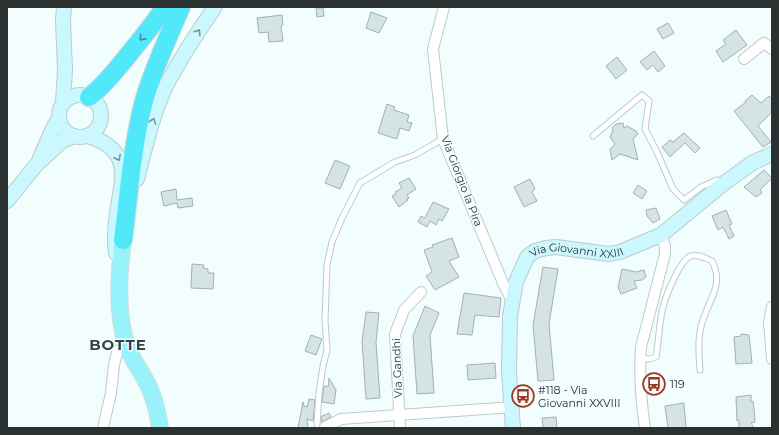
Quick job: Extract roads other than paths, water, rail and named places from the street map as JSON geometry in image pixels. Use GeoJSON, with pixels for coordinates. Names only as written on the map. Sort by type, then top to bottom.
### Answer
{"type":"FeatureCollection","features":[{"type":"Feature","properties":{"kind":"highway"},"geometry":{"type":"LineString","coordinates":[[84,96],[100,89],[165,7]]}},
{"type":"Feature","properties":{"kind":"highway"},"geometry":{"type":"LineString","coordinates":[[123,240],[143,106],[154,72],[181,7]]}},
{"type":"Feature","properties":{"kind":"main road"},"geometry":{"type":"LineString","coordinates":[[64,7],[63,28],[65,70],[63,103],[59,113],[59,118],[64,130],[107,144],[114,151],[120,162],[121,181],[115,233],[116,255],[120,273]]}},
{"type":"Feature","properties":{"kind":"main road"},"geometry":{"type":"LineString","coordinates":[[160,428],[152,394],[126,343],[121,315],[120,273],[123,240],[146,141],[157,109],[165,89],[181,58],[215,7]]}},
{"type":"Feature","properties":{"kind":"main road"},"geometry":{"type":"LineString","coordinates":[[7,201],[37,164],[62,141],[81,136],[96,129],[100,122],[101,115],[95,102],[70,86],[65,70]]}},
{"type":"Feature","properties":{"kind":"main road"},"geometry":{"type":"LineString","coordinates":[[63,103],[73,96],[84,96]]}},
{"type":"Feature","properties":{"kind":"main road"},"geometry":{"type":"LineString","coordinates":[[37,164],[59,118]]}},
{"type":"Feature","properties":{"kind":"main road","name":"Via Giovanni XXIII"},"geometry":{"type":"LineString","coordinates":[[513,428],[509,364],[510,316],[516,282],[527,257],[535,251],[556,247],[609,254],[620,252],[661,235],[723,184],[752,163],[772,154]]}},
{"type":"Feature","properties":{"kind":"street","name":"Via Giorgio la Pira"},"geometry":{"type":"LineString","coordinates":[[444,7],[433,49],[443,139],[503,284],[512,302]]}},
{"type":"Feature","properties":{"kind":"street"},"geometry":{"type":"LineString","coordinates":[[744,59],[764,43],[772,49]]}},
{"type":"Feature","properties":{"kind":"street"},"geometry":{"type":"LineString","coordinates":[[645,428],[641,403],[640,358],[641,347],[665,254],[665,246],[661,235]]}},
{"type":"Feature","properties":{"kind":"street","name":"Via Gandhi"},"geometry":{"type":"LineString","coordinates":[[400,428],[395,334],[404,310],[421,292]]}},
{"type":"Feature","properties":{"kind":"street"},"geometry":{"type":"LineString","coordinates":[[772,307],[769,322],[772,359]]}},
{"type":"Feature","properties":{"kind":"street"},"geometry":{"type":"LineString","coordinates":[[102,428],[110,394],[114,365],[118,352],[126,343]]}},
{"type":"Feature","properties":{"kind":"street"},"geometry":{"type":"LineString","coordinates":[[321,426],[341,419],[512,407]]}},
{"type":"Feature","properties":{"kind":"lane"},"geometry":{"type":"LineString","coordinates":[[593,136],[642,95],[649,101],[645,129],[673,189],[684,200],[701,187],[717,180],[723,184]]}},
{"type":"Feature","properties":{"kind":"lane"},"geometry":{"type":"LineString","coordinates":[[321,426],[319,393],[323,366],[328,350],[325,320],[327,265],[332,242],[342,218],[360,183],[395,162],[415,155],[443,139]]}},
{"type":"Feature","properties":{"kind":"lane"},"geometry":{"type":"LineString","coordinates":[[640,358],[649,359],[656,357],[663,307],[678,270],[684,261],[690,256],[696,255],[712,261],[717,270],[718,278],[703,320],[700,334],[698,345],[700,370]]}},
{"type":"Feature","properties":{"kind":"place","name":"119"},"geometry":{"type":"Point","coordinates":[654,384]}},
{"type":"Feature","properties":{"kind":"place","name":"#118 - Via Giovanni XXVIII"},"geometry":{"type":"Point","coordinates":[523,396]}},
{"type":"Feature","properties":{"kind":"district","name":"BOTTE"},"geometry":{"type":"Point","coordinates":[118,345]}}]}
